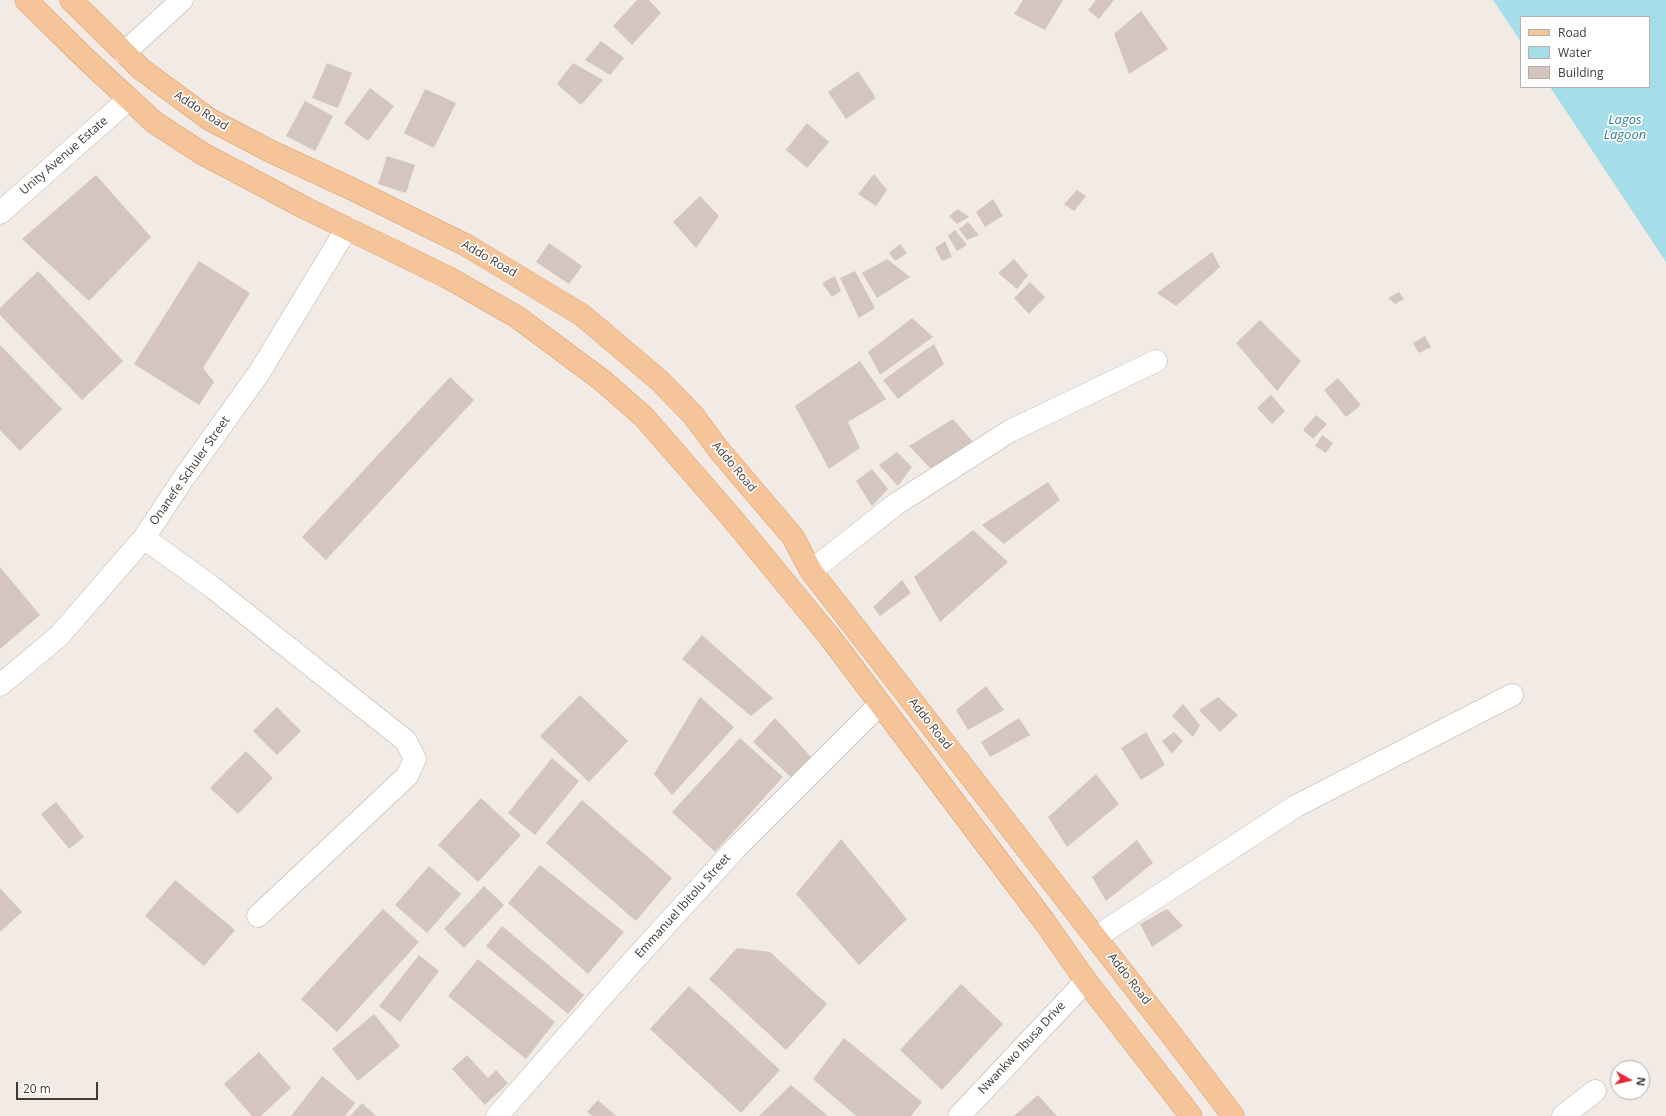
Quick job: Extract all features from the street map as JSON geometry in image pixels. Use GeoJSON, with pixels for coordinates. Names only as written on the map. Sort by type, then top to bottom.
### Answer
{"type":"FeatureCollection","features":[{"type":"Feature","properties":{"kind":"main road"},"geometry":{"type":"LineString","coordinates":[[26,0],[154,122],[204,154],[347,228],[447,276],[517,317],[597,376],[644,417],[731,517],[829,636],[1044,921],[1086,981],[1191,1116]]}},
{"type":"Feature","properties":{"kind":"main road","name":"Addo Road"},"geometry":{"type":"LineString","coordinates":[[71,0],[141,69],[209,119],[270,151],[466,245],[582,315],[660,381],[693,415],[719,450],[793,537],[811,571],[1096,937],[1233,1116]]}},
{"type":"Feature","properties":{"kind":"street"},"geometry":{"type":"LineString","coordinates":[[124,53],[182,0]]}},
{"type":"Feature","properties":{"kind":"street","name":"Unity Avenue Estate"},"geometry":{"type":"LineString","coordinates":[[0,213],[129,99]]}},
{"type":"Feature","properties":{"kind":"street","name":"Onanefe Schuler Street"},"geometry":{"type":"LineString","coordinates":[[0,685],[59,636],[144,538],[183,479],[259,373],[347,228]]}},
{"type":"Feature","properties":{"kind":"street"},"geometry":{"type":"LineString","coordinates":[[811,571],[896,504],[1010,431],[1156,361]]}},
{"type":"Feature","properties":{"kind":"street"},"geometry":{"type":"LineString","coordinates":[[144,538],[212,587],[406,741],[415,759],[408,776],[258,916]]}},
{"type":"Feature","properties":{"kind":"street"},"geometry":{"type":"LineString","coordinates":[[1096,937],[1296,806],[1512,695]]}},
{"type":"Feature","properties":{"kind":"street","name":"Emmanuel Ibitolu Street"},"geometry":{"type":"LineString","coordinates":[[497,1116],[634,960],[736,848],[880,705]]}},
{"type":"Feature","properties":{"kind":"street","name":"Nwankwo Ibusa Drive"},"geometry":{"type":"LineString","coordinates":[[959,1116],[1086,981]]}},
{"type":"Feature","properties":{"kind":"street"},"geometry":{"type":"LineString","coordinates":[[1563,1116],[1595,1091]]}},
{"type":"Feature","properties":{"kind":"water","name":"Lagos Lagoon"},"geometry":{"type":"Polygon","coordinates":[[[1493,0],[1666,0],[1666,262],[1551,88],[1650,88],[1650,16],[1520,16],[1520,40],[1493,0]]]}},
{"type":"Feature","properties":{"kind":"building"},"geometry":{"type":"Polygon","coordinates":[[[637,0],[649,0],[661,13],[632,45],[613,26],[637,0]]]}},
{"type":"Feature","properties":{"kind":"building"},"geometry":{"type":"Polygon","coordinates":[[[1023,0],[1063,0],[1045,30],[1014,14],[1023,0]]]}},
{"type":"Feature","properties":{"kind":"building"},"geometry":{"type":"Polygon","coordinates":[[[1096,0],[1114,0],[1099,19],[1088,10],[1096,0]]]}},
{"type":"Feature","properties":{"kind":"building"},"geometry":{"type":"Polygon","coordinates":[[[1141,11],[1168,49],[1129,74],[1114,34],[1141,11]]]}},
{"type":"Feature","properties":{"kind":"building"},"geometry":{"type":"Polygon","coordinates":[[[601,41],[624,58],[610,75],[585,60],[601,41]]]}},
{"type":"Feature","properties":{"kind":"building"},"geometry":{"type":"Polygon","coordinates":[[[327,63],[352,73],[338,108],[312,98],[327,63]]]}},
{"type":"Feature","properties":{"kind":"building"},"geometry":{"type":"Polygon","coordinates":[[[573,63],[603,80],[581,105],[557,84],[573,63]]]}},
{"type":"Feature","properties":{"kind":"building"},"geometry":{"type":"Polygon","coordinates":[[[858,71],[876,98],[846,119],[828,92],[858,71]]]}},
{"type":"Feature","properties":{"kind":"building"},"geometry":{"type":"Polygon","coordinates":[[[370,88],[394,106],[368,141],[344,123],[370,88]]]}},
{"type":"Feature","properties":{"kind":"building"},"geometry":{"type":"Polygon","coordinates":[[[425,89],[456,103],[434,148],[404,133],[425,89]]]}},
{"type":"Feature","properties":{"kind":"building"},"geometry":{"type":"Polygon","coordinates":[[[305,101],[333,116],[315,151],[286,136],[305,101]]]}},
{"type":"Feature","properties":{"kind":"building"},"geometry":{"type":"Polygon","coordinates":[[[807,123],[829,142],[807,168],[786,150],[807,123]]]}},
{"type":"Feature","properties":{"kind":"building"},"geometry":{"type":"Polygon","coordinates":[[[387,156],[415,165],[406,193],[378,184],[387,156]]]}},
{"type":"Feature","properties":{"kind":"building"},"geometry":{"type":"Polygon","coordinates":[[[874,174],[887,190],[876,206],[858,194],[874,174]]]}},
{"type":"Feature","properties":{"kind":"building"},"geometry":{"type":"Polygon","coordinates":[[[96,175],[151,237],[89,301],[22,239],[96,175]]]}},
{"type":"Feature","properties":{"kind":"building"},"geometry":{"type":"Polygon","coordinates":[[[1077,190],[1086,196],[1074,211],[1064,204],[1077,190]]]}},
{"type":"Feature","properties":{"kind":"building"},"geometry":{"type":"Polygon","coordinates":[[[700,196],[719,216],[696,248],[673,222],[700,196]]]}},
{"type":"Feature","properties":{"kind":"building"},"geometry":{"type":"Polygon","coordinates":[[[993,199],[1003,216],[985,227],[976,212],[993,199]]]}},
{"type":"Feature","properties":{"kind":"building"},"geometry":{"type":"Polygon","coordinates":[[[958,209],[969,217],[957,224],[949,216],[958,209]]]}},
{"type":"Feature","properties":{"kind":"building"},"geometry":{"type":"Polygon","coordinates":[[[968,222],[979,235],[967,240],[959,229],[968,222]]]}},
{"type":"Feature","properties":{"kind":"building"},"geometry":{"type":"Polygon","coordinates":[[[955,230],[967,245],[957,251],[948,236],[955,230]]]}},
{"type":"Feature","properties":{"kind":"building"},"geometry":{"type":"Polygon","coordinates":[[[945,241],[952,257],[942,261],[935,248],[945,241]]]}},
{"type":"Feature","properties":{"kind":"building"},"geometry":{"type":"Polygon","coordinates":[[[549,243],[582,266],[569,284],[536,262],[549,243]]]}},
{"type":"Feature","properties":{"kind":"building"},"geometry":{"type":"Polygon","coordinates":[[[900,244],[907,253],[895,261],[889,253],[900,244]]]}},
{"type":"Feature","properties":{"kind":"building"},"geometry":{"type":"Polygon","coordinates":[[[1212,252],[1220,267],[1176,306],[1157,293],[1212,252]]]}},
{"type":"Feature","properties":{"kind":"building"},"geometry":{"type":"Polygon","coordinates":[[[887,259],[910,277],[877,298],[862,273],[887,259]]]}},
{"type":"Feature","properties":{"kind":"building"},"geometry":{"type":"Polygon","coordinates":[[[1014,259],[1028,275],[1017,289],[998,273],[1014,259]]]}},
{"type":"Feature","properties":{"kind":"building"},"geometry":{"type":"Polygon","coordinates":[[[199,261],[250,293],[203,368],[214,382],[199,405],[134,364],[199,261]]]}},
{"type":"Feature","properties":{"kind":"building"},"geometry":{"type":"Polygon","coordinates":[[[38,271],[123,361],[82,400],[0,315],[0,308],[38,271]]]}},
{"type":"Feature","properties":{"kind":"building"},"geometry":{"type":"Polygon","coordinates":[[[855,271],[875,308],[859,318],[840,278],[855,271]]]}},
{"type":"Feature","properties":{"kind":"building"},"geometry":{"type":"Polygon","coordinates":[[[835,276],[841,291],[832,297],[822,283],[835,276]]]}},
{"type":"Feature","properties":{"kind":"building"},"geometry":{"type":"Polygon","coordinates":[[[1030,282],[1045,297],[1029,314],[1014,298],[1030,282]]]}},
{"type":"Feature","properties":{"kind":"building"},"geometry":{"type":"Polygon","coordinates":[[[1399,292],[1404,299],[1395,304],[1388,298],[1399,292]]]}},
{"type":"Feature","properties":{"kind":"building"},"geometry":{"type":"Polygon","coordinates":[[[912,318],[933,337],[880,375],[868,352],[912,318]]]}},
{"type":"Feature","properties":{"kind":"building"},"geometry":{"type":"Polygon","coordinates":[[[1260,320],[1301,361],[1277,391],[1236,343],[1260,320]]]}},
{"type":"Feature","properties":{"kind":"building"},"geometry":{"type":"Polygon","coordinates":[[[1425,336],[1431,347],[1419,353],[1413,343],[1425,336]]]}},
{"type":"Feature","properties":{"kind":"building"},"geometry":{"type":"Polygon","coordinates":[[[934,344],[944,364],[898,399],[883,380],[934,344]]]}},
{"type":"Feature","properties":{"kind":"building"},"geometry":{"type":"Polygon","coordinates":[[[0,345],[62,409],[20,451],[0,430],[0,345]]]}},
{"type":"Feature","properties":{"kind":"building"},"geometry":{"type":"Polygon","coordinates":[[[860,361],[886,399],[848,422],[860,448],[829,469],[795,406],[860,361]]]}},
{"type":"Feature","properties":{"kind":"building"},"geometry":{"type":"Polygon","coordinates":[[[450,377],[474,400],[326,560],[302,537],[450,377]]]}},
{"type":"Feature","properties":{"kind":"building"},"geometry":{"type":"Polygon","coordinates":[[[1338,378],[1361,405],[1346,417],[1324,390],[1338,378]]]}},
{"type":"Feature","properties":{"kind":"building"},"geometry":{"type":"Polygon","coordinates":[[[1271,395],[1285,411],[1272,424],[1257,408],[1271,395]]]}},
{"type":"Feature","properties":{"kind":"building"},"geometry":{"type":"Polygon","coordinates":[[[1316,415],[1327,424],[1313,439],[1303,430],[1316,415]]]}},
{"type":"Feature","properties":{"kind":"building"},"geometry":{"type":"Polygon","coordinates":[[[953,419],[974,443],[931,469],[909,446],[953,419]]]}},
{"type":"Feature","properties":{"kind":"building"},"geometry":{"type":"Polygon","coordinates":[[[1322,435],[1333,443],[1326,453],[1315,446],[1322,435]]]}},
{"type":"Feature","properties":{"kind":"building"},"geometry":{"type":"Polygon","coordinates":[[[897,452],[912,467],[898,486],[879,465],[897,452]]]}},
{"type":"Feature","properties":{"kind":"building"},"geometry":{"type":"Polygon","coordinates":[[[872,469],[888,489],[872,506],[856,481],[872,469]]]}},
{"type":"Feature","properties":{"kind":"building"},"geometry":{"type":"Polygon","coordinates":[[[1048,482],[1060,500],[1004,544],[982,525],[1048,482]]]}},
{"type":"Feature","properties":{"kind":"building"},"geometry":{"type":"Polygon","coordinates":[[[973,530],[1008,562],[940,622],[914,577],[973,530]]]}},
{"type":"Feature","properties":{"kind":"building"},"geometry":{"type":"Polygon","coordinates":[[[0,567],[40,615],[0,649],[0,567]]]}},
{"type":"Feature","properties":{"kind":"building"},"geometry":{"type":"Polygon","coordinates":[[[902,580],[911,593],[880,616],[873,607],[902,580]]]}},
{"type":"Feature","properties":{"kind":"building"},"geometry":{"type":"Polygon","coordinates":[[[702,635],[773,698],[751,716],[682,659],[702,635]]]}},
{"type":"Feature","properties":{"kind":"building"},"geometry":{"type":"Polygon","coordinates":[[[986,686],[1004,710],[968,730],[956,710],[986,686]]]}},
{"type":"Feature","properties":{"kind":"building"},"geometry":{"type":"Polygon","coordinates":[[[580,695],[628,741],[589,782],[540,736],[580,695]]]}},
{"type":"Feature","properties":{"kind":"building"},"geometry":{"type":"Polygon","coordinates":[[[700,697],[734,727],[672,795],[654,774],[700,697]]]}},
{"type":"Feature","properties":{"kind":"building"},"geometry":{"type":"Polygon","coordinates":[[[1218,697],[1238,715],[1220,732],[1199,710],[1218,697]]]}},
{"type":"Feature","properties":{"kind":"building"},"geometry":{"type":"Polygon","coordinates":[[[1183,704],[1200,725],[1193,737],[1172,716],[1183,704]]]}},
{"type":"Feature","properties":{"kind":"building"},"geometry":{"type":"Polygon","coordinates":[[[277,707],[301,731],[277,755],[253,731],[277,707]]]}},
{"type":"Feature","properties":{"kind":"building"},"geometry":{"type":"Polygon","coordinates":[[[775,718],[812,758],[794,780],[753,742],[775,718]]]}},
{"type":"Feature","properties":{"kind":"building"},"geometry":{"type":"Polygon","coordinates":[[[1019,718],[1030,735],[990,757],[981,742],[1019,718]]]}},
{"type":"Feature","properties":{"kind":"building"},"geometry":{"type":"Polygon","coordinates":[[[1146,732],[1165,765],[1141,780],[1121,748],[1146,732]]]}},
{"type":"Feature","properties":{"kind":"building"},"geometry":{"type":"Polygon","coordinates":[[[1174,732],[1183,741],[1172,754],[1162,741],[1174,732]]]}},
{"type":"Feature","properties":{"kind":"building"},"geometry":{"type":"Polygon","coordinates":[[[740,738],[783,777],[715,852],[672,812],[740,738]]]}},
{"type":"Feature","properties":{"kind":"building"},"geometry":{"type":"Polygon","coordinates":[[[246,751],[273,778],[238,814],[210,788],[246,751]]]}},
{"type":"Feature","properties":{"kind":"building"},"geometry":{"type":"Polygon","coordinates":[[[552,758],[579,781],[535,835],[508,813],[552,758]]]}},
{"type":"Feature","properties":{"kind":"building"},"geometry":{"type":"Polygon","coordinates":[[[1096,774],[1119,804],[1067,847],[1048,817],[1096,774]]]}},
{"type":"Feature","properties":{"kind":"building"},"geometry":{"type":"Polygon","coordinates":[[[481,798],[521,835],[478,882],[438,845],[481,798]]]}},
{"type":"Feature","properties":{"kind":"building"},"geometry":{"type":"Polygon","coordinates":[[[582,800],[672,878],[636,921],[546,843],[582,800]]]}},
{"type":"Feature","properties":{"kind":"building"},"geometry":{"type":"Polygon","coordinates":[[[56,802],[84,837],[69,849],[41,814],[56,802]]]}},
{"type":"Feature","properties":{"kind":"building"},"geometry":{"type":"Polygon","coordinates":[[[841,839],[907,919],[859,965],[796,894],[841,839]]]}},
{"type":"Feature","properties":{"kind":"building"},"geometry":{"type":"Polygon","coordinates":[[[1137,840],[1153,863],[1106,901],[1092,877],[1137,840]]]}},
{"type":"Feature","properties":{"kind":"building"},"geometry":{"type":"Polygon","coordinates":[[[540,865],[624,932],[588,974],[508,903],[540,865]]]}},
{"type":"Feature","properties":{"kind":"building"},"geometry":{"type":"Polygon","coordinates":[[[429,866],[461,894],[427,933],[395,905],[429,866]]]}},
{"type":"Feature","properties":{"kind":"building"},"geometry":{"type":"Polygon","coordinates":[[[175,880],[235,930],[204,966],[145,916],[175,880]]]}},
{"type":"Feature","properties":{"kind":"building"},"geometry":{"type":"Polygon","coordinates":[[[484,886],[504,905],[464,948],[444,929],[484,886]]]}},
{"type":"Feature","properties":{"kind":"building"},"geometry":{"type":"Polygon","coordinates":[[[0,888],[22,912],[0,932],[0,888]]]}},
{"type":"Feature","properties":{"kind":"building"},"geometry":{"type":"Polygon","coordinates":[[[383,909],[419,942],[337,1032],[301,999],[383,909]]]}},
{"type":"Feature","properties":{"kind":"building"},"geometry":{"type":"Polygon","coordinates":[[[1167,909],[1183,926],[1152,947],[1140,924],[1167,909]]]}},
{"type":"Feature","properties":{"kind":"building"},"geometry":{"type":"Polygon","coordinates":[[[502,926],[584,995],[568,1014],[486,946],[502,926]]]}},
{"type":"Feature","properties":{"kind":"building"},"geometry":{"type":"Polygon","coordinates":[[[737,948],[770,952],[827,1004],[786,1050],[709,979],[737,948]]]}},
{"type":"Feature","properties":{"kind":"building"},"geometry":{"type":"Polygon","coordinates":[[[419,955],[439,971],[400,1022],[379,1006],[419,955]]]}},
{"type":"Feature","properties":{"kind":"building"},"geometry":{"type":"Polygon","coordinates":[[[478,959],[555,1022],[526,1059],[448,996],[478,959]]]}},
{"type":"Feature","properties":{"kind":"building"},"geometry":{"type":"Polygon","coordinates":[[[961,984],[1003,1024],[942,1090],[900,1050],[961,984]]]}},
{"type":"Feature","properties":{"kind":"building"},"geometry":{"type":"Polygon","coordinates":[[[689,986],[780,1070],[741,1113],[650,1029],[689,986]]]}},
{"type":"Feature","properties":{"kind":"building"},"geometry":{"type":"Polygon","coordinates":[[[374,1014],[400,1046],[358,1081],[332,1049],[374,1014]]]}},
{"type":"Feature","properties":{"kind":"building"},"geometry":{"type":"Polygon","coordinates":[[[844,1038],[922,1102],[911,1116],[856,1116],[813,1079],[844,1038]]]}},
{"type":"Feature","properties":{"kind":"building"},"geometry":{"type":"Polygon","coordinates":[[[259,1052],[291,1088],[261,1116],[252,1116],[224,1084],[259,1052]]]}},
{"type":"Feature","properties":{"kind":"building"},"geometry":{"type":"Polygon","coordinates":[[[467,1055],[488,1078],[496,1070],[508,1083],[485,1105],[452,1069],[467,1055]]]}},
{"type":"Feature","properties":{"kind":"building"},"geometry":{"type":"Polygon","coordinates":[[[322,1076],[355,1103],[345,1116],[291,1116],[322,1076]]]}},
{"type":"Feature","properties":{"kind":"building"},"geometry":{"type":"Polygon","coordinates":[[[791,1085],[828,1116],[759,1116],[791,1085]]]}},
{"type":"Feature","properties":{"kind":"building"},"geometry":{"type":"Polygon","coordinates":[[[1038,1095],[1057,1116],[1014,1116],[1038,1095]]]}},
{"type":"Feature","properties":{"kind":"building"},"geometry":{"type":"Polygon","coordinates":[[[598,1100],[616,1116],[592,1116],[587,1112],[598,1100]]]}},
{"type":"Feature","properties":{"kind":"building"},"geometry":{"type":"Polygon","coordinates":[[[362,1103],[376,1116],[350,1116],[362,1103]]]}}]}
